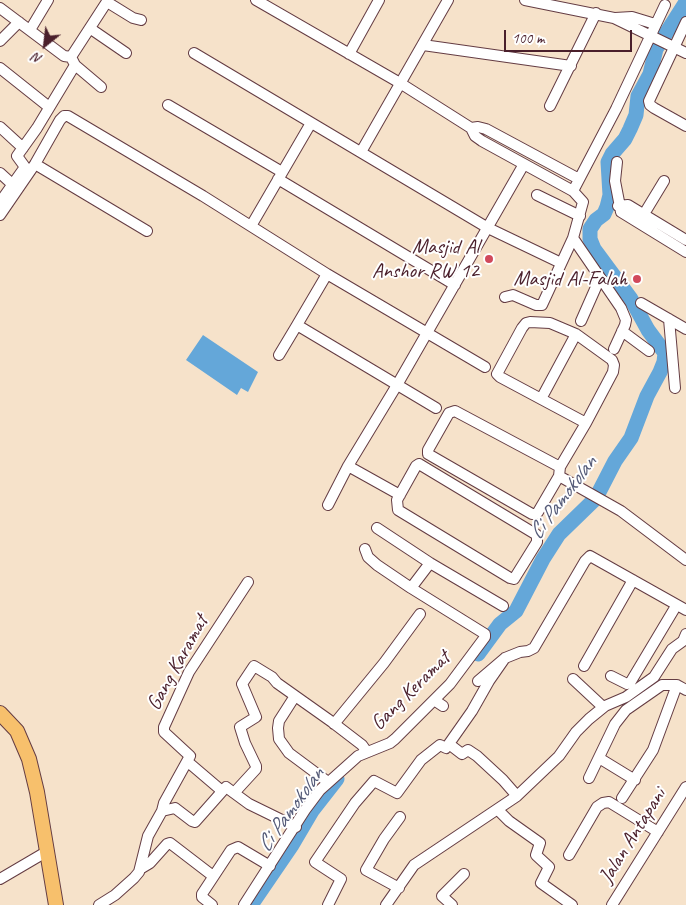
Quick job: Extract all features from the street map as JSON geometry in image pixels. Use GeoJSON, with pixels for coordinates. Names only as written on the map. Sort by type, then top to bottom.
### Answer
{"type":"FeatureCollection","features":[{"type":"Feature","properties":{"kind":"highway"},"geometry":{"type":"LineString","coordinates":[[0,712],[16,731],[29,759],[37,792],[56,905]]}},
{"type":"Feature","properties":{"kind":"street"},"geometry":{"type":"LineString","coordinates":[[30,30],[48,0]]}},
{"type":"Feature","properties":{"kind":"street"},"geometry":{"type":"LineString","coordinates":[[256,0],[400,83],[471,128],[475,136],[482,141],[573,191],[583,202],[572,238],[542,305],[536,306],[513,296],[505,297]]}},
{"type":"Feature","properties":{"kind":"street"},"geometry":{"type":"LineString","coordinates":[[349,54],[378,0]]}},
{"type":"Feature","properties":{"kind":"street"},"geometry":{"type":"LineString","coordinates":[[361,152],[448,0]]}},
{"type":"Feature","properties":{"kind":"street"},"geometry":{"type":"LineString","coordinates":[[525,0],[614,18],[686,53]]}},
{"type":"Feature","properties":{"kind":"street"},"geometry":{"type":"LineString","coordinates":[[0,202],[25,167],[17,156],[49,107],[91,28],[108,1],[133,18],[141,20]]}},
{"type":"Feature","properties":{"kind":"street"},"geometry":{"type":"LineString","coordinates":[[573,191],[653,37],[655,24],[665,5]]}},
{"type":"Feature","properties":{"kind":"street"},"geometry":{"type":"LineString","coordinates":[[0,8],[73,61],[101,88]]}},
{"type":"Feature","properties":{"kind":"street"},"geometry":{"type":"LineString","coordinates":[[550,106],[596,13]]}},
{"type":"Feature","properties":{"kind":"street"},"geometry":{"type":"LineString","coordinates":[[614,18],[632,17],[655,24]]}},
{"type":"Feature","properties":{"kind":"street"},"geometry":{"type":"LineString","coordinates":[[0,41],[18,22]]}},
{"type":"Feature","properties":{"kind":"street"},"geometry":{"type":"LineString","coordinates":[[686,22],[671,46],[649,101],[650,106],[686,126]]}},
{"type":"Feature","properties":{"kind":"street"},"geometry":{"type":"LineString","coordinates":[[91,28],[126,53]]}},
{"type":"Feature","properties":{"kind":"street"},"geometry":{"type":"LineString","coordinates":[[423,45],[571,66]]}},
{"type":"Feature","properties":{"kind":"street"},"geometry":{"type":"LineString","coordinates":[[194,53],[488,228],[561,263]]}},
{"type":"Feature","properties":{"kind":"street"},"geometry":{"type":"LineString","coordinates":[[0,68],[49,107]]}},
{"type":"Feature","properties":{"kind":"street"},"geometry":{"type":"LineString","coordinates":[[168,105],[455,285]]}},
{"type":"Feature","properties":{"kind":"street"},"geometry":{"type":"LineString","coordinates":[[0,215],[35,164],[60,120],[64,116],[68,116],[204,196],[327,274],[486,367]]}},
{"type":"Feature","properties":{"kind":"street"},"geometry":{"type":"LineString","coordinates":[[251,226],[311,123]]}},
{"type":"Feature","properties":{"kind":"street"},"geometry":{"type":"LineString","coordinates":[[0,126],[23,148]]}},
{"type":"Feature","properties":{"kind":"street"},"geometry":{"type":"LineString","coordinates":[[471,128],[486,129],[579,179]]}},
{"type":"Feature","properties":{"kind":"street"},"geometry":{"type":"LineString","coordinates":[[617,162],[616,181],[618,206],[621,212],[686,252]]}},
{"type":"Feature","properties":{"kind":"street"},"geometry":{"type":"LineString","coordinates":[[35,164],[147,231]]}},
{"type":"Feature","properties":{"kind":"street"},"geometry":{"type":"LineString","coordinates":[[328,505],[348,466],[397,385],[524,164]]}},
{"type":"Feature","properties":{"kind":"street"},"geometry":{"type":"LineString","coordinates":[[0,173],[12,184]]}},
{"type":"Feature","properties":{"kind":"street"},"geometry":{"type":"LineString","coordinates":[[644,214],[664,181]]}},
{"type":"Feature","properties":{"kind":"street"},"geometry":{"type":"LineString","coordinates":[[537,195],[580,216]]}},
{"type":"Feature","properties":{"kind":"street"},"geometry":{"type":"LineString","coordinates":[[618,206],[628,205],[685,238]]}},
{"type":"Feature","properties":{"kind":"street"},"geometry":{"type":"LineString","coordinates":[[572,238],[621,308],[626,322],[614,349]]}},
{"type":"Feature","properties":{"kind":"street"},"geometry":{"type":"LineString","coordinates":[[279,355],[327,274]]}},
{"type":"Feature","properties":{"kind":"street"},"geometry":{"type":"LineString","coordinates":[[581,321],[600,278]]}},
{"type":"Feature","properties":{"kind":"street"},"geometry":{"type":"LineString","coordinates":[[641,303],[686,329]]}},
{"type":"Feature","properties":{"kind":"street"},"geometry":{"type":"LineString","coordinates":[[669,319],[675,388]]}},
{"type":"Feature","properties":{"kind":"street"},"geometry":{"type":"LineString","coordinates":[[586,423],[497,374],[526,324],[550,323],[576,334],[612,360],[614,365],[613,372],[586,423],[560,471],[538,512],[532,514],[428,454],[428,450],[449,413],[455,411],[560,471],[588,493],[621,511],[686,560]]}},
{"type":"Feature","properties":{"kind":"street"},"geometry":{"type":"LineString","coordinates":[[297,325],[436,408]]}},
{"type":"Feature","properties":{"kind":"street"},"geometry":{"type":"LineString","coordinates":[[622,331],[649,351]]}},
{"type":"Feature","properties":{"kind":"street"},"geometry":{"type":"LineString","coordinates":[[541,399],[576,334]]}},
{"type":"Feature","properties":{"kind":"street"},"geometry":{"type":"LineString","coordinates":[[419,464],[537,535],[538,542],[517,576],[514,579],[510,578],[400,512],[397,507],[397,500],[400,495],[416,466],[419,464]]}},
{"type":"Feature","properties":{"kind":"street"},"geometry":{"type":"LineString","coordinates":[[348,466],[400,495]]}},
{"type":"Feature","properties":{"kind":"street"},"geometry":{"type":"LineString","coordinates":[[378,528],[430,563],[503,606]]}},
{"type":"Feature","properties":{"kind":"street"},"geometry":{"type":"LineString","coordinates":[[365,549],[368,557],[411,588],[430,563]]}},
{"type":"Feature","properties":{"kind":"street"},"geometry":{"type":"LineString","coordinates":[[478,681],[505,658],[534,648],[584,561],[590,556],[681,608],[630,682],[627,684],[611,676]]}},
{"type":"Feature","properties":{"kind":"street"},"geometry":{"type":"LineString","coordinates":[[584,666],[633,580]]}},
{"type":"Feature","properties":{"kind":"street","name":"Gang Karamat"},"geometry":{"type":"LineString","coordinates":[[188,762],[190,755],[164,732],[164,727],[189,672],[248,582]]}},
{"type":"Feature","properties":{"kind":"street","name":"Gang Keramat"},"geometry":{"type":"LineString","coordinates":[[244,905],[313,799],[328,782],[358,756],[390,744],[439,703],[485,637],[485,634],[411,588]]}},
{"type":"Feature","properties":{"kind":"street"},"geometry":{"type":"LineString","coordinates":[[334,724],[384,663],[420,614]]}},
{"type":"Feature","properties":{"kind":"street"},"geometry":{"type":"LineString","coordinates":[[386,905],[414,865],[517,796],[550,766],[581,726],[603,707],[626,697],[654,677],[672,649],[683,642],[686,634]]}},
{"type":"Feature","properties":{"kind":"street"},"geometry":{"type":"LineString","coordinates":[[328,905],[341,880],[315,862],[355,803],[374,781],[397,793],[421,760],[440,745],[446,748],[505,658]]}},
{"type":"Feature","properties":{"kind":"street"},"geometry":{"type":"LineString","coordinates":[[234,793],[256,769],[240,727],[256,717],[242,684],[254,666],[272,677],[362,745],[367,752]]}},
{"type":"Feature","properties":{"kind":"street"},"geometry":{"type":"LineString","coordinates":[[573,679],[603,707]]}},
{"type":"Feature","properties":{"kind":"street"},"geometry":{"type":"LineString","coordinates":[[589,778],[616,724],[626,710],[662,685],[681,688],[653,750],[622,798]]}},
{"type":"Feature","properties":{"kind":"street"},"geometry":{"type":"LineString","coordinates":[[296,696],[279,721],[279,739],[289,753],[328,782]]}},
{"type":"Feature","properties":{"kind":"street"},"geometry":{"type":"LineString","coordinates":[[448,744],[462,754],[468,750],[477,756],[517,796]]}},
{"type":"Feature","properties":{"kind":"street"},"geometry":{"type":"LineString","coordinates":[[599,758],[635,780]]}},
{"type":"Feature","properties":{"kind":"street"},"geometry":{"type":"LineString","coordinates":[[99,905],[115,895],[134,878],[140,869],[148,836],[162,811],[164,803],[188,762],[222,791]]}},
{"type":"Feature","properties":{"kind":"street"},"geometry":{"type":"LineString","coordinates":[[162,811],[175,808],[195,822],[227,787],[249,804],[296,827]]}},
{"type":"Feature","properties":{"kind":"street","name":"Jalan Antapani"},"geometry":{"type":"LineString","coordinates":[[612,905],[686,787]]}},
{"type":"Feature","properties":{"kind":"street"},"geometry":{"type":"LineString","coordinates":[[569,855],[597,807],[603,802],[609,802],[658,832]]}},
{"type":"Feature","properties":{"kind":"street"},"geometry":{"type":"LineString","coordinates":[[498,810],[508,821],[540,843],[536,855],[549,867],[541,883],[572,905]]}},
{"type":"Feature","properties":{"kind":"street"},"geometry":{"type":"LineString","coordinates":[[399,888],[366,870],[384,839],[400,817]]}},
{"type":"Feature","properties":{"kind":"street"},"geometry":{"type":"LineString","coordinates":[[140,869],[150,864],[170,843],[213,876]]}},
{"type":"Feature","properties":{"kind":"street"},"geometry":{"type":"LineString","coordinates":[[212,905],[202,896],[228,852],[236,847],[270,866]]}},
{"type":"Feature","properties":{"kind":"street"},"geometry":{"type":"LineString","coordinates":[[0,879],[46,852]]}},
{"type":"Feature","properties":{"kind":"street"},"geometry":{"type":"LineString","coordinates":[[452,905],[442,896],[464,874]]}},
{"type":"Feature","properties":{"kind":"water"},"geometry":{"type":"Polygon","coordinates":[[[203,335],[258,372],[248,392],[241,388],[237,395],[186,360],[203,335]]]}},
{"type":"Feature","properties":{"kind":"waterway","name":"Ci Pamokolan"},"geometry":{"type":"LineString","coordinates":[[478,654],[500,624],[516,611],[543,559],[559,534],[593,501],[599,492],[615,461],[631,438],[647,396],[664,362],[665,353],[648,330],[631,299],[594,249],[590,239],[590,229],[596,220],[604,214],[607,207],[610,195],[608,162],[612,154],[625,139],[636,115],[638,96],[650,74],[656,49],[686,2]]}},
{"type":"Feature","properties":{"kind":"waterway","name":"Ci Pamokolan"},"geometry":{"type":"LineString","coordinates":[[251,905],[292,845],[312,811],[337,779]]}},
{"type":"Feature","properties":{"kind":"place","name":"Masjid Al Anshor RW 12"},"geometry":{"type":"Point","coordinates":[489,259]}},
{"type":"Feature","properties":{"kind":"place","name":"Masjid Al-Falah"},"geometry":{"type":"Point","coordinates":[637,279]}}]}
